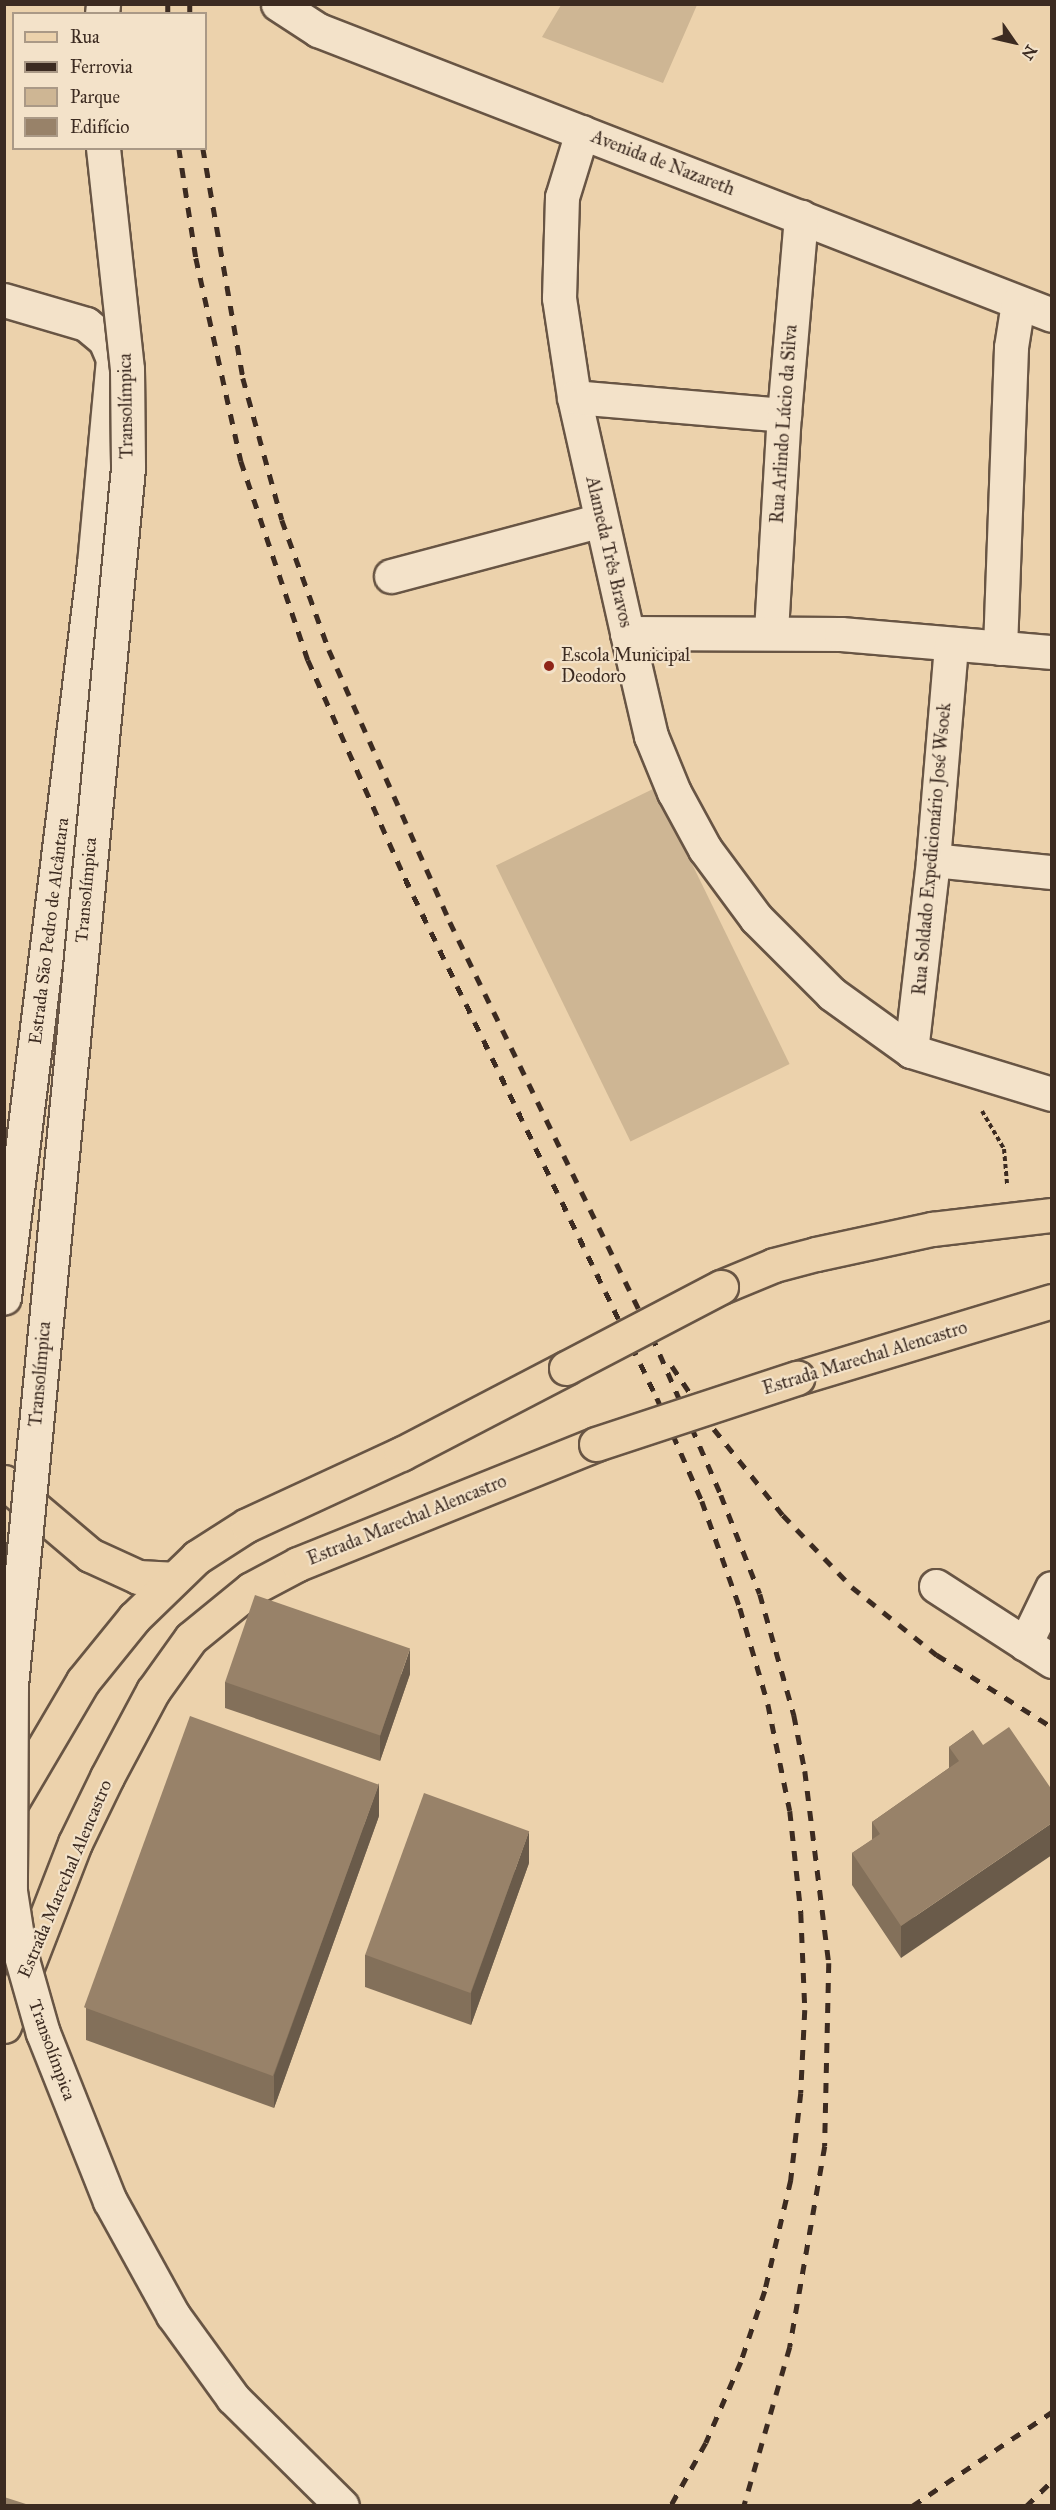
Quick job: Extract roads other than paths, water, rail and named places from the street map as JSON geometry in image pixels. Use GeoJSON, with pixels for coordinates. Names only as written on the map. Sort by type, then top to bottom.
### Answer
{"type":"FeatureCollection","features":[{"type":"Feature","properties":{"kind":"main road"},"geometry":{"type":"LineString","coordinates":[[4,1815],[83,1681],[134,1618],[172,1579],[216,1543],[247,1525],[401,1454],[721,1287],[774,1265],[932,1229],[1052,1215]]}},
{"type":"Feature","properties":{"kind":"main road","name":"Estrada Marechal Alencastro"},"geometry":{"type":"LineString","coordinates":[[4,2026],[75,1843],[153,1691],[191,1638],[251,1590],[298,1564],[596,1444],[797,1378],[1052,1301]]}},
{"type":"Feature","properties":{"kind":"main road"},"geometry":{"type":"LineString","coordinates":[[4,1482],[90,1555],[138,1577],[172,1579]]}},
{"type":"Feature","properties":{"kind":"street","name":"Avenida de Nazareth"},"geometry":{"type":"LineString","coordinates":[[278,4],[318,30],[1052,315]]}},
{"type":"Feature","properties":{"kind":"street","name":"Alameda Três Bravos"},"geometry":{"type":"LineString","coordinates":[[582,132],[562,197],[559,298],[574,397],[627,633],[651,736],[674,792],[705,849],[756,918],[815,977],[911,1051],[1052,1094]]}},
{"type":"Feature","properties":{"kind":"street","name":"Transolímpica"},"geometry":{"type":"LineString","coordinates":[[103,150],[127,369],[128,468],[11,1686],[10,1890],[19,1949],[43,2033],[110,2201],[173,2314],[233,2398],[342,2505]]}},
{"type":"Feature","properties":{"kind":"street","name":"Rua Arlindo Lúcio da Silva"},"geometry":{"type":"LineString","coordinates":[[771,631],[784,415],[801,217]]}},
{"type":"Feature","properties":{"kind":"street","name":"Estrada São Pedro de Alcântara"},"geometry":{"type":"LineString","coordinates":[[4,300],[86,324],[105,340],[113,359],[94,564],[4,1297]]}},
{"type":"Feature","properties":{"kind":"street"},"geometry":{"type":"LineString","coordinates":[[1000,648],[1011,347],[1018,303]]}},
{"type":"Feature","properties":{"kind":"street"},"geometry":{"type":"LineString","coordinates":[[574,397],[784,415]]}},
{"type":"Feature","properties":{"kind":"street"},"geometry":{"type":"LineString","coordinates":[[392,576],[601,520]]}},
{"type":"Feature","properties":{"kind":"street"},"geometry":{"type":"LineString","coordinates":[[627,633],[771,631],[1052,652]]}},
{"type":"Feature","properties":{"kind":"street","name":"Rua Soldado Expedicionário José Wsoek"},"geometry":{"type":"LineString","coordinates":[[911,1051],[933,860],[951,646]]}},
{"type":"Feature","properties":{"kind":"street"},"geometry":{"type":"LineString","coordinates":[[933,860],[1052,872]]}},
{"type":"Feature","properties":{"kind":"street"},"geometry":{"type":"LineString","coordinates":[[936,1586],[1038,1653],[1052,1588]]}},
{"type":"Feature","properties":{"kind":"railway"},"geometry":{"type":"LineString","coordinates":[[168,4],[168,12]]}},
{"type":"Feature","properties":{"kind":"railway"},"geometry":{"type":"LineString","coordinates":[[190,4],[190,12]]}},
{"type":"Feature","properties":{"kind":"railway"},"geometry":{"type":"LineString","coordinates":[[179,150],[196,258],[241,461],[308,660],[405,878],[657,1398],[702,1501],[740,1608],[768,1704],[790,1811],[801,1913],[805,2010],[801,2093],[791,2180],[765,2291],[741,2362],[706,2443],[671,2506]]}},
{"type":"Feature","properties":{"kind":"railway"},"geometry":{"type":"LineString","coordinates":[[203,150],[243,378],[282,520],[329,650],[450,922],[652,1336],[721,1495],[760,1594],[794,1715],[805,1771],[829,1963],[825,2146],[790,2347],[744,2506]]}},
{"type":"Feature","properties":{"kind":"railway"},"geometry":{"type":"LineString","coordinates":[[672,1366],[714,1429],[783,1515],[852,1587],[937,1655],[1052,1727]]}},
{"type":"Feature","properties":{"kind":"railway"},"geometry":{"type":"LineString","coordinates":[[912,2506],[1052,2412]]}},
{"type":"Feature","properties":{"kind":"railway"},"geometry":{"type":"LineString","coordinates":[[1026,2506],[1052,2481]]}},
{"type":"Feature","properties":{"kind":"place","name":"Escola Municipal Deodoro"},"geometry":{"type":"Point","coordinates":[549,666]}}]}
